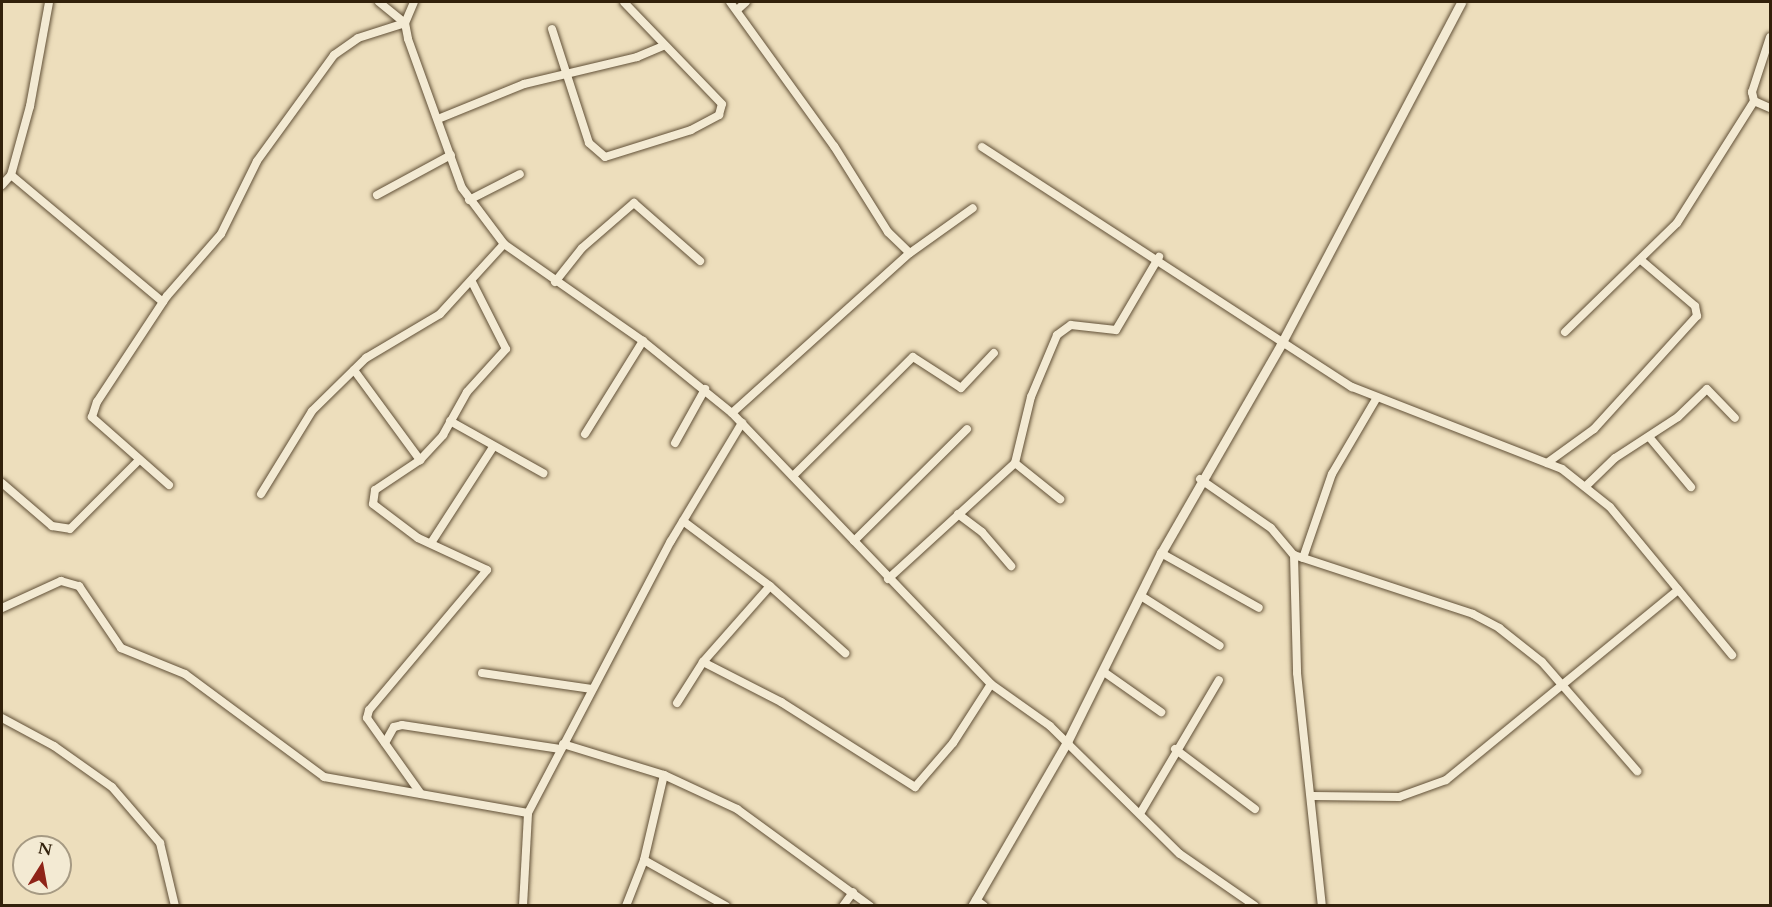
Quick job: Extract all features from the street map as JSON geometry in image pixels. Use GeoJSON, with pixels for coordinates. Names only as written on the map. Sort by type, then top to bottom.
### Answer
{"type":"FeatureCollection","features":[{"type":"Feature","properties":{"kind":"street"},"geometry":{"type":"LineString","coordinates":[[2,185],[10,175],[49,2]]}},
{"type":"Feature","properties":{"kind":"street"},"geometry":{"type":"LineString","coordinates":[[379,2],[405,23],[450,155],[469,200],[504,244],[555,282],[643,341],[705,389],[742,423],[888,579],[991,684],[1067,742],[1141,812],[1180,854],[1256,906]]}},
{"type":"Feature","properties":{"kind":"street"},"geometry":{"type":"LineString","coordinates":[[169,485],[92,417],[163,302],[221,234],[257,161],[334,55],[358,38],[405,23],[414,2]]}},
{"type":"Feature","properties":{"kind":"street"},"geometry":{"type":"LineString","coordinates":[[552,29],[589,143],[605,157],[691,130],[723,109],[624,2]]}},
{"type":"Feature","properties":{"kind":"street"},"geometry":{"type":"LineString","coordinates":[[730,2],[888,232],[910,253]]}},
{"type":"Feature","properties":{"kind":"street"},"geometry":{"type":"LineString","coordinates":[[737,10],[746,2]]}},
{"type":"Feature","properties":{"kind":"street"},"geometry":{"type":"LineString","coordinates":[[977,904],[1104,672],[1161,552],[1200,479],[1281,344],[1461,2]]}},
{"type":"Feature","properties":{"kind":"street"},"geometry":{"type":"LineString","coordinates":[[1565,332],[1641,260],[1684,214],[1754,101],[1756,74],[1770,37]]}},
{"type":"Feature","properties":{"kind":"street"},"geometry":{"type":"LineString","coordinates":[[438,119],[524,84],[663,46]]}},
{"type":"Feature","properties":{"kind":"street"},"geometry":{"type":"LineString","coordinates":[[1754,101],[1770,108]]}},
{"type":"Feature","properties":{"kind":"street"},"geometry":{"type":"LineString","coordinates":[[982,147],[1160,257],[1281,344],[1376,399],[1547,463],[1586,486],[1732,655]]}},
{"type":"Feature","properties":{"kind":"street"},"geometry":{"type":"LineString","coordinates":[[377,195],[450,155]]}},
{"type":"Feature","properties":{"kind":"street"},"geometry":{"type":"LineString","coordinates":[[469,200],[520,174]]}},
{"type":"Feature","properties":{"kind":"street"},"geometry":{"type":"LineString","coordinates":[[10,175],[163,302]]}},
{"type":"Feature","properties":{"kind":"street"},"geometry":{"type":"LineString","coordinates":[[555,282],[582,248],[634,203],[700,261]]}},
{"type":"Feature","properties":{"kind":"street"},"geometry":{"type":"LineString","coordinates":[[732,413],[910,253],[973,208]]}},
{"type":"Feature","properties":{"kind":"street"},"geometry":{"type":"LineString","coordinates":[[261,494],[312,411],[354,370],[394,338],[440,314],[472,282],[504,244]]}},
{"type":"Feature","properties":{"kind":"street"},"geometry":{"type":"LineString","coordinates":[[888,579],[1015,463],[1031,398],[1057,335],[1071,325],[1116,330],[1160,257]]}},
{"type":"Feature","properties":{"kind":"street"},"geometry":{"type":"LineString","coordinates":[[1547,463],[1594,429],[1697,316],[1695,306],[1641,260]]}},
{"type":"Feature","properties":{"kind":"street"},"geometry":{"type":"LineString","coordinates":[[421,794],[367,718],[369,710],[486,577],[484,566],[431,543],[371,499],[375,489],[420,460],[507,349],[472,282]]}},
{"type":"Feature","properties":{"kind":"street"},"geometry":{"type":"LineString","coordinates":[[585,434],[643,341]]}},
{"type":"Feature","properties":{"kind":"street"},"geometry":{"type":"LineString","coordinates":[[792,476],[913,357],[942,380],[961,388],[994,353]]}},
{"type":"Feature","properties":{"kind":"street"},"geometry":{"type":"LineString","coordinates":[[354,370],[420,460]]}},
{"type":"Feature","properties":{"kind":"street"},"geometry":{"type":"LineString","coordinates":[[675,443],[705,389]]}},
{"type":"Feature","properties":{"kind":"street"},"geometry":{"type":"LineString","coordinates":[[1586,486],[1615,458],[1650,438],[1707,389],[1735,418]]}},
{"type":"Feature","properties":{"kind":"street"},"geometry":{"type":"LineString","coordinates":[[1303,558],[1332,474],[1376,399]]}},
{"type":"Feature","properties":{"kind":"street"},"geometry":{"type":"LineString","coordinates":[[450,421],[543,473]]}},
{"type":"Feature","properties":{"kind":"street"},"geometry":{"type":"LineString","coordinates":[[523,906],[528,813],[683,521],[742,423]]}},
{"type":"Feature","properties":{"kind":"street"},"geometry":{"type":"LineString","coordinates":[[854,541],[967,429]]}},
{"type":"Feature","properties":{"kind":"street"},"geometry":{"type":"LineString","coordinates":[[1650,438],[1691,487]]}},
{"type":"Feature","properties":{"kind":"street"},"geometry":{"type":"LineString","coordinates":[[431,543],[493,447]]}},
{"type":"Feature","properties":{"kind":"street"},"geometry":{"type":"LineString","coordinates":[[2,483],[52,526],[70,530],[139,460]]}},
{"type":"Feature","properties":{"kind":"street"},"geometry":{"type":"LineString","coordinates":[[1015,463],[1060,499]]}},
{"type":"Feature","properties":{"kind":"street"},"geometry":{"type":"LineString","coordinates":[[1200,479],[1271,528],[1294,555],[1473,614],[1542,662],[1637,771]]}},
{"type":"Feature","properties":{"kind":"street"},"geometry":{"type":"LineString","coordinates":[[958,514],[982,532],[1011,566]]}},
{"type":"Feature","properties":{"kind":"street"},"geometry":{"type":"LineString","coordinates":[[683,521],[770,586],[845,653]]}},
{"type":"Feature","properties":{"kind":"street"},"geometry":{"type":"LineString","coordinates":[[1161,552],[1259,608]]}},
{"type":"Feature","properties":{"kind":"street"},"geometry":{"type":"LineString","coordinates":[[1294,555],[1298,673],[1322,906]]}},
{"type":"Feature","properties":{"kind":"street"},"geometry":{"type":"LineString","coordinates":[[2,608],[61,580],[79,586],[121,648],[185,674],[301,764],[324,777],[528,813]]}},
{"type":"Feature","properties":{"kind":"street"},"geometry":{"type":"LineString","coordinates":[[677,703],[703,662],[770,586]]}},
{"type":"Feature","properties":{"kind":"street"},"geometry":{"type":"LineString","coordinates":[[1312,796],[1399,797],[1424,791],[1497,741],[1561,684],[1678,590]]}},
{"type":"Feature","properties":{"kind":"street"},"geometry":{"type":"LineString","coordinates":[[1141,596],[1220,646]]}},
{"type":"Feature","properties":{"kind":"street"},"geometry":{"type":"LineString","coordinates":[[703,662],[843,739],[908,786],[924,781],[991,684]]}},
{"type":"Feature","properties":{"kind":"street"},"geometry":{"type":"LineString","coordinates":[[1104,672],[1161,712]]}},
{"type":"Feature","properties":{"kind":"street"},"geometry":{"type":"LineString","coordinates":[[482,673],[592,689]]}},
{"type":"Feature","properties":{"kind":"street"},"geometry":{"type":"LineString","coordinates":[[1141,812],[1175,749],[1219,680]]}},
{"type":"Feature","properties":{"kind":"street"},"geometry":{"type":"LineString","coordinates":[[2,718],[54,746],[112,787],[160,843],[175,906]]}},
{"type":"Feature","properties":{"kind":"street"},"geometry":{"type":"LineString","coordinates":[[385,743],[394,728],[402,725],[562,747],[664,775],[736,809],[870,906]]}},
{"type":"Feature","properties":{"kind":"street"},"geometry":{"type":"LineString","coordinates":[[1175,749],[1255,808]]}},
{"type":"Feature","properties":{"kind":"street"},"geometry":{"type":"LineString","coordinates":[[626,906],[644,860],[664,775]]}},
{"type":"Feature","properties":{"kind":"street"},"geometry":{"type":"LineString","coordinates":[[644,860],[726,906]]}},
{"type":"Feature","properties":{"kind":"street"},"geometry":{"type":"LineString","coordinates":[[843,906],[853,892]]}}]}
